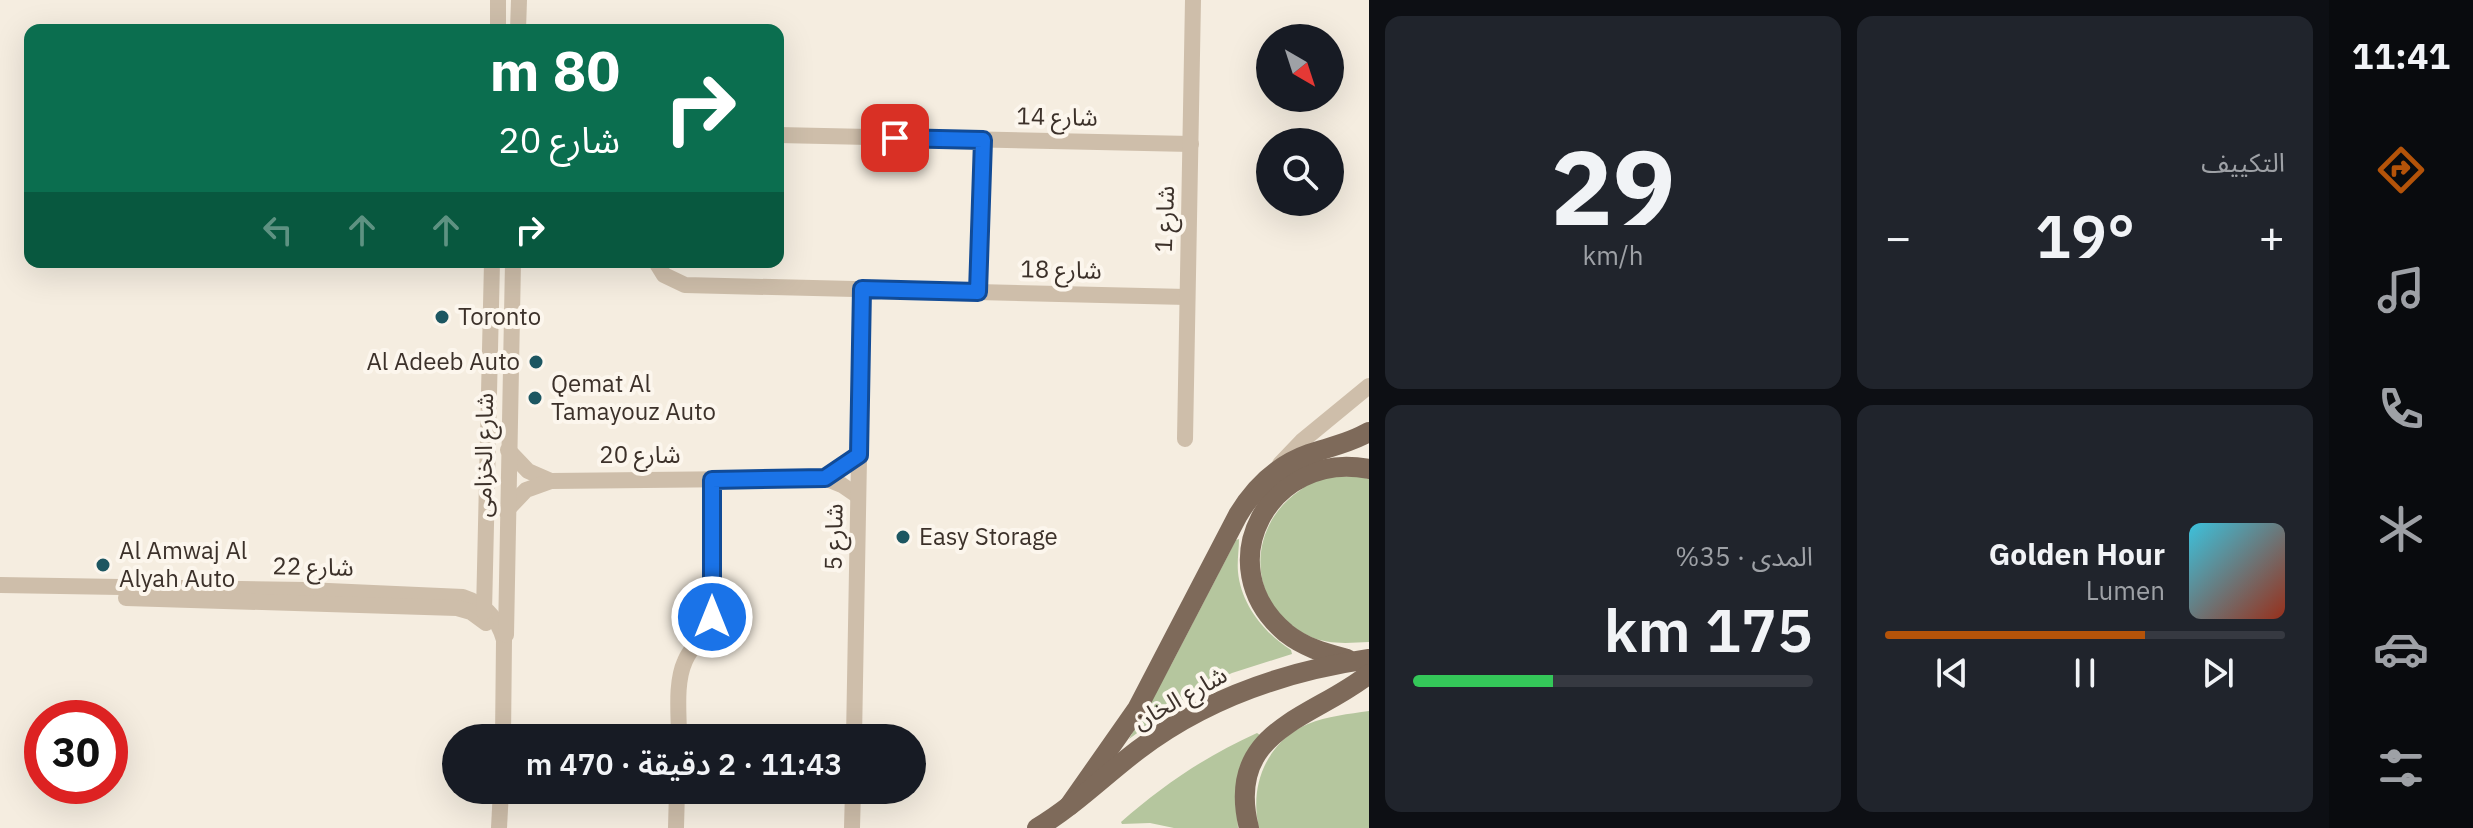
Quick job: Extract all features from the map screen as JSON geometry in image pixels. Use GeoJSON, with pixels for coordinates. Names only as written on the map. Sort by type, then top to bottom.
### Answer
{"type":"FeatureCollection","features":[{"type":"Feature","properties":{"kind":"main road"},"geometry":{"type":"LineString","coordinates":[[1069,806],[1137,709],[1245,503],[1274,473],[1298,458],[1369,432]]}},
{"type":"Feature","properties":{"kind":"main road"},"geometry":{"type":"LineString","coordinates":[[1249,828],[1245,807],[1247,781],[1263,746],[1290,720],[1352,686],[1366,666],[1305,645],[1275,622],[1255,590],[1250,554],[1255,530],[1266,508],[1292,481],[1329,467],[1369,469]]}},
{"type":"Feature","properties":{"kind":"main road","name":"شارع الخان"},"geometry":{"type":"LineString","coordinates":[[1037,828],[1140,748],[1212,706],[1290,676],[1366,666]]}},
{"type":"Feature","properties":{"kind":"main road","name":"شارع الخان"},"geometry":{"type":"LineString","coordinates":[[1059,828],[1147,757],[1218,716],[1294,686],[1366,666]]}},
{"type":"Feature","properties":{"kind":"street"},"geometry":{"type":"LineString","coordinates":[[498,0],[498,24]]}},
{"type":"Feature","properties":{"kind":"street"},"geometry":{"type":"LineString","coordinates":[[518,24],[519,0]]}},
{"type":"Feature","properties":{"kind":"street","name":"شارع 1"},"geometry":{"type":"LineString","coordinates":[[1185,439],[1193,0]]}},
{"type":"Feature","properties":{"kind":"street","name":"شارع 14"},"geometry":{"type":"LineString","coordinates":[[784,135],[1191,144]]}},
{"type":"Feature","properties":{"kind":"street"},"geometry":{"type":"LineString","coordinates":[[978,292],[983,140]]}},
{"type":"Feature","properties":{"kind":"street","name":"شارع الخزامى"},"geometry":{"type":"LineString","coordinates":[[484,614],[492,268]]}},
{"type":"Feature","properties":{"kind":"street","name":"شارع الخزامى"},"geometry":{"type":"LineString","coordinates":[[506,648],[506,511],[513,268]]}},
{"type":"Feature","properties":{"kind":"street","name":"شارع 18"},"geometry":{"type":"LineString","coordinates":[[660,268],[674,282],[685,285],[1187,297]]}},
{"type":"Feature","properties":{"kind":"street","name":"شارع 5"},"geometry":{"type":"LineString","coordinates":[[854,724],[862,289]]}},
{"type":"Feature","properties":{"kind":"street"},"geometry":{"type":"LineString","coordinates":[[1274,473],[1302,441],[1369,386]]}},
{"type":"Feature","properties":{"kind":"street"},"geometry":{"type":"LineString","coordinates":[[508,450],[528,471],[551,481]]}},
{"type":"Feature","properties":{"kind":"street"},"geometry":{"type":"LineString","coordinates":[[825,478],[859,455]]}},
{"type":"Feature","properties":{"kind":"street","name":"شارع 20"},"geometry":{"type":"LineString","coordinates":[[506,511],[526,490],[551,481],[825,478],[858,496]]}},
{"type":"Feature","properties":{"kind":"street"},"geometry":{"type":"LineString","coordinates":[[680,724],[682,669],[688,654],[709,628],[712,617],[712,480]]}},
{"type":"Feature","properties":{"kind":"street","name":"شارع 22"},"geometry":{"type":"LineString","coordinates":[[0,585],[456,595],[484,614]]}},
{"type":"Feature","properties":{"kind":"street","name":"شارع 22"},"geometry":{"type":"LineString","coordinates":[[0,595],[457,608],[484,614]]}},
{"type":"Feature","properties":{"kind":"street"},"geometry":{"type":"LineString","coordinates":[[484,614],[499,625],[506,648],[503,724]]}},
{"type":"Feature","properties":{"kind":"street"},"geometry":{"type":"LineString","coordinates":[[484,614],[496,647],[496,724]]}},
{"type":"Feature","properties":{"kind":"street"},"geometry":{"type":"LineString","coordinates":[[497,828],[498,804]]}},
{"type":"Feature","properties":{"kind":"street"},"geometry":{"type":"LineString","coordinates":[[676,828],[677,804]]}},
{"type":"Feature","properties":{"kind":"street"},"geometry":{"type":"LineString","coordinates":[[852,828],[853,804]]}},
{"type":"Feature","properties":{"kind":"green space"},"geometry":{"type":"Polygon","coordinates":[[[1357,476],[1369,479],[1369,642],[1323,641],[1289,623],[1274,606],[1264,587],[1260,566],[1262,545],[1269,525],[1281,507],[1299,491],[1320,479],[1357,476]]]}},
{"type":"Feature","properties":{"kind":"green space"},"geometry":{"type":"Polygon","coordinates":[[[1239,539],[1238,572],[1249,606],[1263,626],[1292,654],[1232,673],[1196,690],[1129,739],[1236,540],[1239,539]]]}},
{"type":"Feature","properties":{"kind":"green space"},"geometry":{"type":"Polygon","coordinates":[[[1369,711],[1369,828],[1259,828],[1259,781],[1271,754],[1281,742],[1315,721],[1369,711]]]}},
{"type":"Feature","properties":{"kind":"green space"},"geometry":{"type":"Polygon","coordinates":[[[1257,733],[1260,735],[1236,792],[1238,828],[1122,824],[1137,808],[1186,772],[1257,733]]]}},
{"type":"Feature","properties":{"kind":"place","name":"Toronto"},"geometry":{"type":"Point","coordinates":[442,317]}},
{"type":"Feature","properties":{"kind":"place","name":"Al Adeeb Auto"},"geometry":{"type":"Point","coordinates":[536,362]}},
{"type":"Feature","properties":{"kind":"place","name":"Qemat Al Tamayouz Auto"},"geometry":{"type":"Point","coordinates":[535,398]}},
{"type":"Feature","properties":{"kind":"place","name":"Easy Storage"},"geometry":{"type":"Point","coordinates":[903,537]}},
{"type":"Feature","properties":{"kind":"place","name":"Al Amwaj Al Alyah Auto"},"geometry":{"type":"Point","coordinates":[103,565]}},
{"type":"Feature","properties":{"kind":"route"},"geometry":{"type":"LineString","coordinates":[[712,617],[712,480],[825,478],[859,455],[862,289],[978,292],[983,140],[895,138]]}}]}
